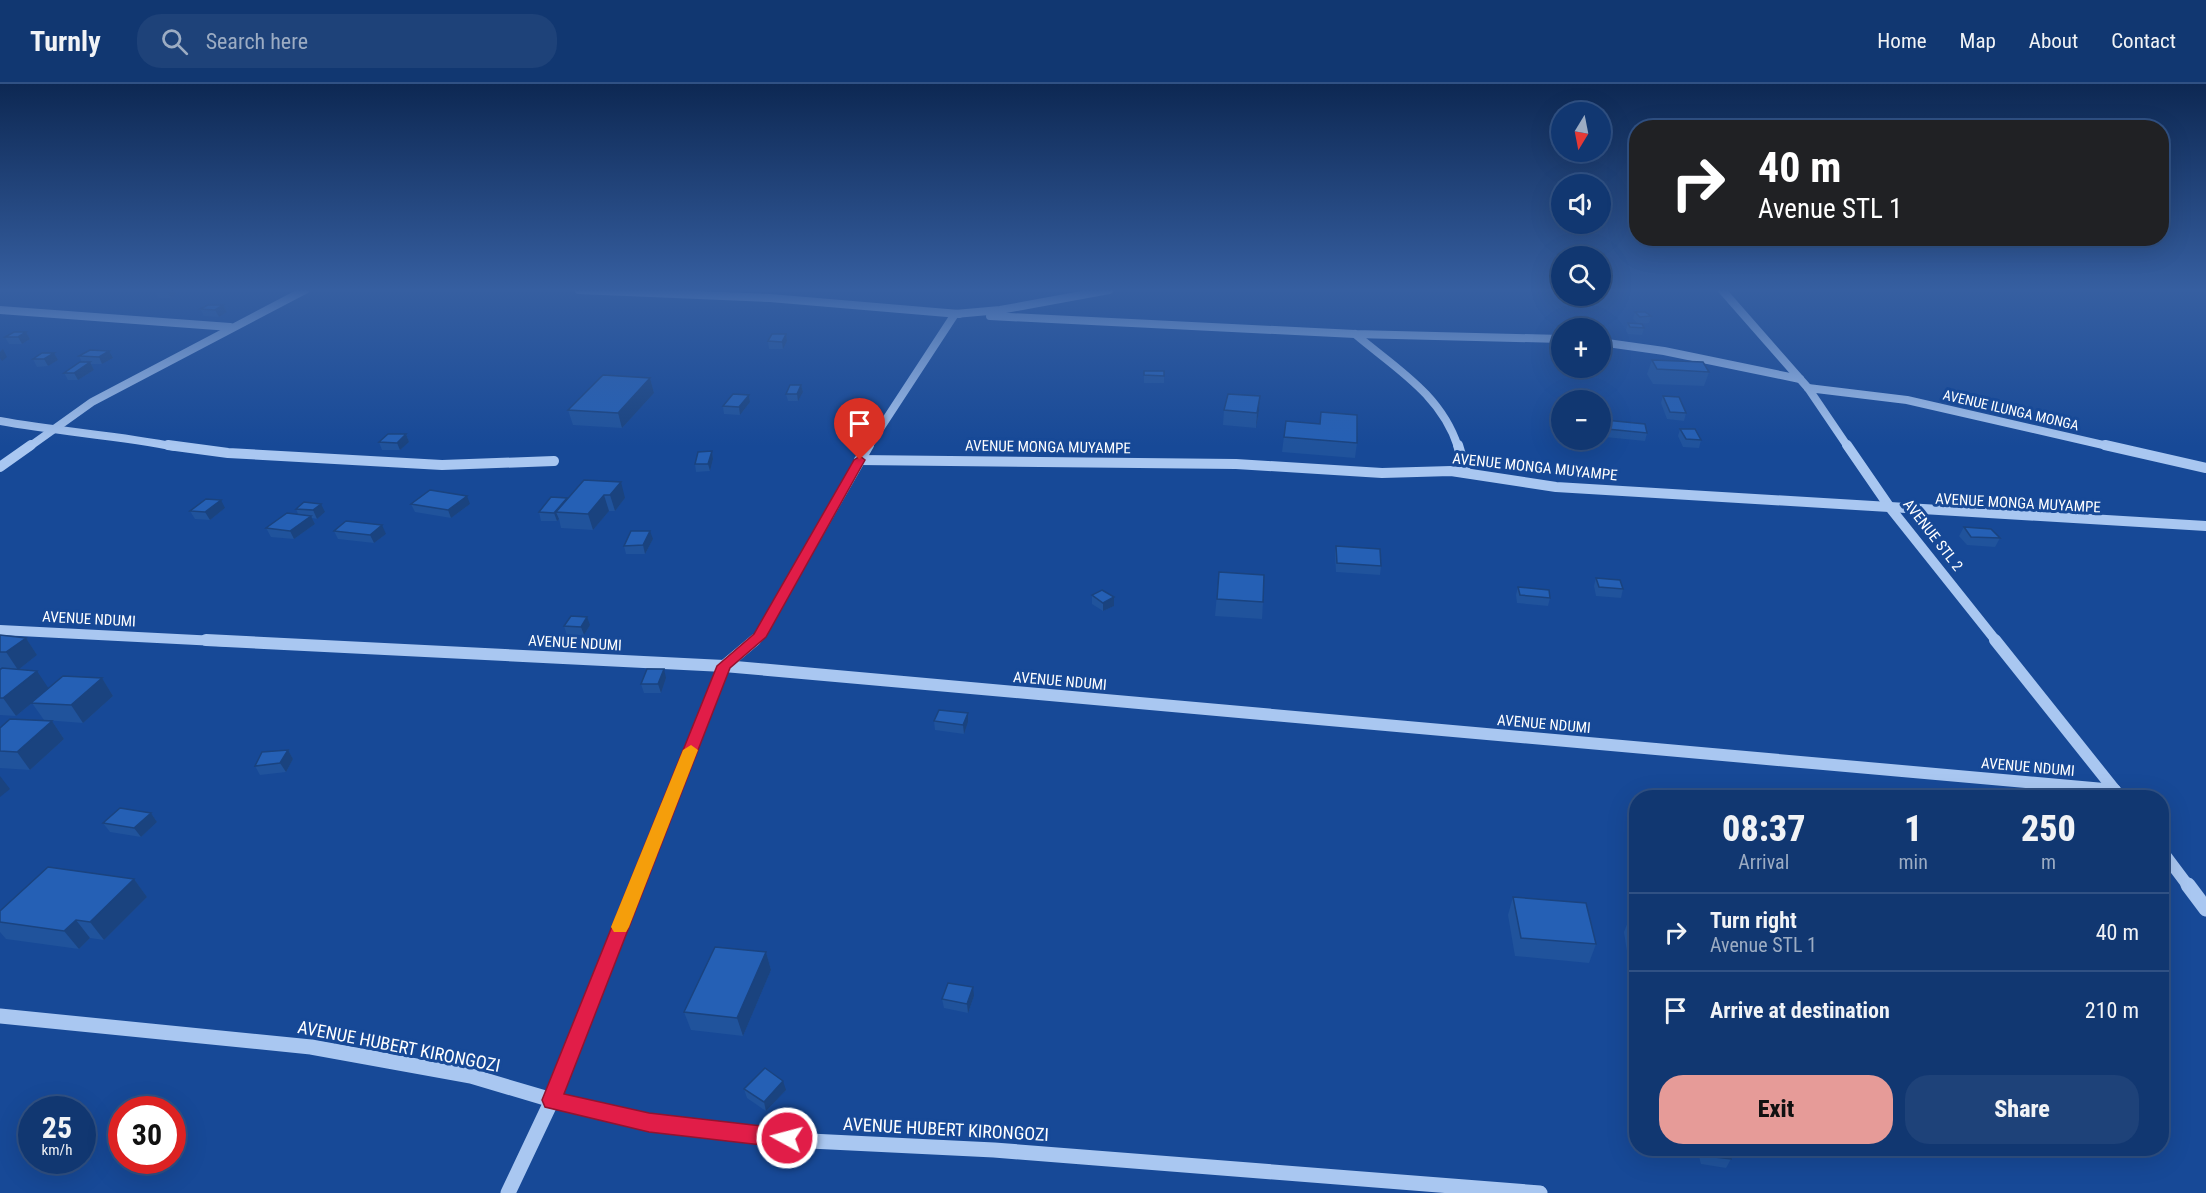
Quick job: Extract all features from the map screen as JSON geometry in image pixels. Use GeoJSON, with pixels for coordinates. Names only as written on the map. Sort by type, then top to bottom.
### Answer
{"type":"FeatureCollection","features":[{"type":"Feature","properties":{"kind":"street"},"geometry":{"type":"LineString","coordinates":[[0,467],[93,402],[204,342]]}},
{"type":"Feature","properties":{"kind":"street"},"geometry":{"type":"LineString","coordinates":[[508,1193],[552,1100],[724,666],[759,637],[860,460],[937,342]]}},
{"type":"Feature","properties":{"kind":"street"},"geometry":{"type":"LineString","coordinates":[[1350,342],[1368,346]]}},
{"type":"Feature","properties":{"kind":"street"},"geometry":{"type":"LineString","coordinates":[[1363,342],[1416,384],[1441,411],[1449,423],[1466,472]]}},
{"type":"Feature","properties":{"kind":"street","name":"AVENUE STL 2"},"geometry":{"type":"LineString","coordinates":[[1767,342],[1808,388],[1891,510],[2115,790]]}},
{"type":"Feature","properties":{"kind":"street"},"geometry":{"type":"LineString","coordinates":[[1611,344],[1664,351],[1800,379]]}},
{"type":"Feature","properties":{"kind":"street","name":"AVENUE ILUNGA MONGA"},"geometry":{"type":"LineString","coordinates":[[1808,388],[1907,400],[2206,468]]}},
{"type":"Feature","properties":{"kind":"street"},"geometry":{"type":"LineString","coordinates":[[0,421],[53,431],[126,437],[206,451],[442,465],[554,461]]}},
{"type":"Feature","properties":{"kind":"street","name":"AVENUE MONGA MUYAMPE"},"geometry":{"type":"LineString","coordinates":[[860,460],[1080,460],[1236,464],[1382,473],[1466,472],[1556,487],[1891,510],[2206,526]]}},
{"type":"Feature","properties":{"kind":"street","name":"AVENUE NDUMI"},"geometry":{"type":"LineString","coordinates":[[0,630],[724,666],[2074,790]]}},
{"type":"Feature","properties":{"kind":"street"},"geometry":{"type":"LineString","coordinates":[[2169,860],[2206,909]]}},
{"type":"Feature","properties":{"kind":"street","name":"AVENUE HUBERT KIRONGOZI"},"geometry":{"type":"LineString","coordinates":[[0,1016],[311,1047],[471,1076],[552,1100],[649,1122],[810,1141],[994,1150],[1540,1193]]}},
{"type":"Feature","properties":{"kind":"building"},"geometry":{"type":"Polygon","coordinates":[[[90,350],[109,351],[99,357],[79,356],[90,350]]]}},
{"type":"Feature","properties":{"kind":"building"},"geometry":{"type":"Polygon","coordinates":[[[42,353],[54,353],[44,359],[33,359],[42,353]]]}},
{"type":"Feature","properties":{"kind":"building"},"geometry":{"type":"Polygon","coordinates":[[[1652,360],[1703,362],[1709,372],[1657,369],[1652,360]]]}},
{"type":"Feature","properties":{"kind":"building"},"geometry":{"type":"Polygon","coordinates":[[[80,362],[90,362],[74,373],[64,373],[80,362]]]}},
{"type":"Feature","properties":{"kind":"building"},"geometry":{"type":"Polygon","coordinates":[[[1144,371],[1164,371],[1164,376],[1144,375],[1144,371]]]}},
{"type":"Feature","properties":{"kind":"building"},"geometry":{"type":"Polygon","coordinates":[[[603,375],[650,378],[618,413],[568,410],[603,375]]]}},
{"type":"Feature","properties":{"kind":"building"},"geometry":{"type":"Polygon","coordinates":[[[790,385],[801,385],[797,394],[786,394],[790,385]]]}},
{"type":"Feature","properties":{"kind":"building"},"geometry":{"type":"Polygon","coordinates":[[[733,394],[749,395],[739,407],[723,406],[733,394]]]}},
{"type":"Feature","properties":{"kind":"building"},"geometry":{"type":"Polygon","coordinates":[[[1228,394],[1260,396],[1257,413],[1224,410],[1228,394]]]}},
{"type":"Feature","properties":{"kind":"building"},"geometry":{"type":"Polygon","coordinates":[[[1663,396],[1679,397],[1686,413],[1670,412],[1663,396]]]}},
{"type":"Feature","properties":{"kind":"building"},"geometry":{"type":"Polygon","coordinates":[[[1321,412],[1357,415],[1357,443],[1284,437],[1286,421],[1320,424],[1321,412]]]}},
{"type":"Feature","properties":{"kind":"building"},"geometry":{"type":"Polygon","coordinates":[[[1611,421],[1645,424],[1647,433],[1611,429],[1611,421]]]}},
{"type":"Feature","properties":{"kind":"building"},"geometry":{"type":"Polygon","coordinates":[[[1680,429],[1695,429],[1701,440],[1686,439],[1680,429]]]}},
{"type":"Feature","properties":{"kind":"building"},"geometry":{"type":"Polygon","coordinates":[[[388,434],[406,434],[397,443],[379,442],[388,434]]]}},
{"type":"Feature","properties":{"kind":"building"},"geometry":{"type":"Polygon","coordinates":[[[712,451],[708,464],[695,464],[698,452],[712,451]]]}},
{"type":"Feature","properties":{"kind":"building"},"geometry":{"type":"Polygon","coordinates":[[[584,480],[621,482],[610,495],[604,495],[588,514],[556,512],[584,480]]]}},
{"type":"Feature","properties":{"kind":"building"},"geometry":{"type":"Polygon","coordinates":[[[430,490],[467,496],[448,510],[411,504],[430,490]]]}},
{"type":"Feature","properties":{"kind":"building"},"geometry":{"type":"Polygon","coordinates":[[[551,497],[567,498],[554,513],[539,512],[551,497]]]}},
{"type":"Feature","properties":{"kind":"building"},"geometry":{"type":"Polygon","coordinates":[[[206,499],[221,500],[205,512],[190,511],[206,499]]]}},
{"type":"Feature","properties":{"kind":"building"},"geometry":{"type":"Polygon","coordinates":[[[304,502],[321,504],[313,510],[296,509],[304,502]]]}},
{"type":"Feature","properties":{"kind":"building"},"geometry":{"type":"Polygon","coordinates":[[[287,513],[311,516],[290,531],[266,528],[287,513]]]}},
{"type":"Feature","properties":{"kind":"building"},"geometry":{"type":"Polygon","coordinates":[[[346,521],[382,525],[370,535],[334,531],[346,521]]]}},
{"type":"Feature","properties":{"kind":"building"},"geometry":{"type":"Polygon","coordinates":[[[1964,527],[1991,529],[2000,538],[1971,537],[1964,527]]]}},
{"type":"Feature","properties":{"kind":"building"},"geometry":{"type":"Polygon","coordinates":[[[631,531],[650,531],[643,545],[624,546],[631,531]]]}},
{"type":"Feature","properties":{"kind":"building"},"geometry":{"type":"Polygon","coordinates":[[[1336,546],[1380,549],[1381,566],[1337,563],[1336,546]]]}},
{"type":"Feature","properties":{"kind":"building"},"geometry":{"type":"Polygon","coordinates":[[[1219,572],[1264,575],[1263,602],[1217,599],[1219,572]]]}},
{"type":"Feature","properties":{"kind":"building"},"geometry":{"type":"Polygon","coordinates":[[[1596,578],[1620,580],[1623,589],[1599,587],[1596,578]]]}},
{"type":"Feature","properties":{"kind":"building"},"geometry":{"type":"Polygon","coordinates":[[[1518,587],[1549,590],[1550,598],[1520,595],[1518,587]]]}},
{"type":"Feature","properties":{"kind":"building"},"geometry":{"type":"Polygon","coordinates":[[[1102,590],[1114,597],[1103,603],[1092,595],[1102,590]]]}},
{"type":"Feature","properties":{"kind":"building"},"geometry":{"type":"Polygon","coordinates":[[[571,616],[587,617],[581,627],[564,626],[571,616]]]}},
{"type":"Feature","properties":{"kind":"building"},"geometry":{"type":"Polygon","coordinates":[[[0,635],[26,638],[6,652],[0,652],[0,635]]]}},
{"type":"Feature","properties":{"kind":"building"},"geometry":{"type":"Polygon","coordinates":[[[2,668],[37,671],[0,698],[0,670],[2,668]]]}},
{"type":"Feature","properties":{"kind":"building"},"geometry":{"type":"Polygon","coordinates":[[[647,669],[664,669],[658,684],[641,684],[647,669]]]}},
{"type":"Feature","properties":{"kind":"building"},"geometry":{"type":"Polygon","coordinates":[[[63,676],[102,678],[71,705],[31,703],[63,676]]]}},
{"type":"Feature","properties":{"kind":"building"},"geometry":{"type":"Polygon","coordinates":[[[939,710],[968,713],[963,725],[934,721],[939,710]]]}},
{"type":"Feature","properties":{"kind":"building"},"geometry":{"type":"Polygon","coordinates":[[[10,719],[52,721],[17,752],[0,751],[0,728],[10,719]]]}},
{"type":"Feature","properties":{"kind":"building"},"geometry":{"type":"Polygon","coordinates":[[[288,750],[280,763],[255,766],[262,752],[288,750]]]}},
{"type":"Feature","properties":{"kind":"building"},"geometry":{"type":"Polygon","coordinates":[[[120,808],[151,813],[134,828],[103,823],[120,808]]]}},
{"type":"Feature","properties":{"kind":"building"},"geometry":{"type":"Polygon","coordinates":[[[48,867],[134,879],[90,922],[76,920],[64,931],[0,922],[0,911],[48,867]]]}},
{"type":"Feature","properties":{"kind":"building"},"geometry":{"type":"Polygon","coordinates":[[[1513,897],[1586,903],[1596,944],[1521,938],[1513,897]]]}},
{"type":"Feature","properties":{"kind":"building"},"geometry":{"type":"Polygon","coordinates":[[[715,947],[766,952],[737,1018],[684,1012],[715,947]]]}},
{"type":"Feature","properties":{"kind":"building"},"geometry":{"type":"Polygon","coordinates":[[[948,983],[973,987],[967,1004],[942,999],[948,983]]]}},
{"type":"Feature","properties":{"kind":"building"},"geometry":{"type":"Polygon","coordinates":[[[765,1068],[783,1081],[764,1102],[744,1089],[765,1068]]]}},
{"type":"Feature","properties":{"kind":"building"},"geometry":{"type":"Polygon","coordinates":[[[1706,1156],[1730,1156],[1731,1159],[1706,1156]]]}},
{"type":"Feature","properties":{"kind":"slow traffic"},"geometry":{"type":"LineString","coordinates":[[620,927],[691,750]]}},
{"type":"Feature","properties":{"kind":"route"},"geometry":{"type":"LineString","coordinates":[[787,1138],[649,1122],[552,1100],[724,666],[759,637],[860,460]]}}]}
